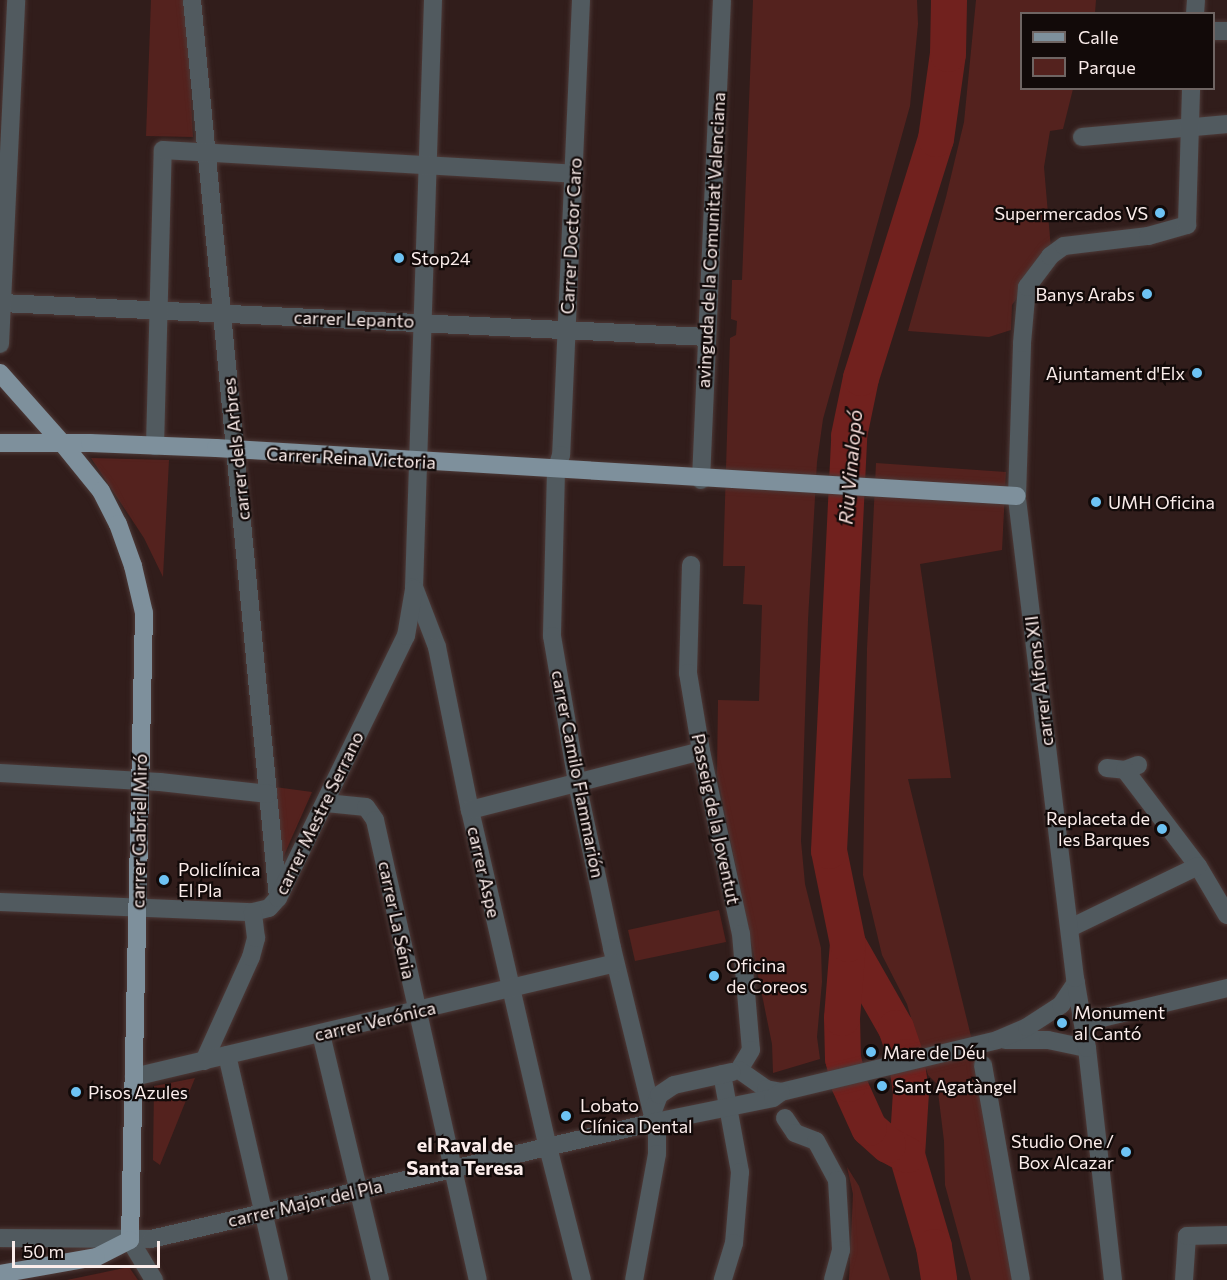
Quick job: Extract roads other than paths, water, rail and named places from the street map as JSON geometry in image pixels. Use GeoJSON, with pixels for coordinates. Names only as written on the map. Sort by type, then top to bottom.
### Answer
{"type":"FeatureCollection","features":[{"type":"Feature","properties":{"kind":"main road","name":"carrer Gabriel Miró"},"geometry":{"type":"LineString","coordinates":[[0,373],[63,444],[100,492],[118,524],[133,566],[144,613],[130,1240]]}},
{"type":"Feature","properties":{"kind":"main road","name":"Carrer Reina Victoria"},"geometry":{"type":"LineString","coordinates":[[0,443],[155,446],[701,480],[1017,496]]}},
{"type":"Feature","properties":{"kind":"main road"},"geometry":{"type":"LineString","coordinates":[[0,1275],[96,1257],[130,1240]]}},
{"type":"Feature","properties":{"kind":"street"},"geometry":{"type":"LineString","coordinates":[[0,344],[16,0]]}},
{"type":"Feature","properties":{"kind":"street","name":"carrer dels Arbres"},"geometry":{"type":"LineString","coordinates":[[192,0],[205,152],[237,451],[278,898]]}},
{"type":"Feature","properties":{"kind":"street","name":"carrer Aspe"},"geometry":{"type":"LineString","coordinates":[[433,0],[414,587],[437,647],[470,810],[548,1147],[582,1280]]}},
{"type":"Feature","properties":{"kind":"street","name":"Carrer Doctor Caro"},"geometry":{"type":"LineString","coordinates":[[556,470],[561,455],[581,0]]}},
{"type":"Feature","properties":{"kind":"street","name":"avinguda de la Comunitat Valenciana"},"geometry":{"type":"LineString","coordinates":[[701,480],[722,0]]}},
{"type":"Feature","properties":{"kind":"street"},"geometry":{"type":"LineString","coordinates":[[1189,128],[1191,90]]}},
{"type":"Feature","properties":{"kind":"street"},"geometry":{"type":"LineString","coordinates":[[1083,137],[1227,124]]}},
{"type":"Feature","properties":{"kind":"street","name":"carrer Alfons XII"},"geometry":{"type":"LineString","coordinates":[[1113,1280],[1087,1048],[1076,983],[1017,496],[1022,343],[1027,287],[1050,256],[1065,246],[1148,236],[1186,225],[1189,128]]}},
{"type":"Feature","properties":{"kind":"street"},"geometry":{"type":"LineString","coordinates":[[155,446],[163,150],[574,174]]}},
{"type":"Feature","properties":{"kind":"street","name":"carrer Lepanto"},"geometry":{"type":"LineString","coordinates":[[2,303],[222,315],[423,321],[566,331],[706,337]]}},
{"type":"Feature","properties":{"kind":"street","name":"carrer Camilo Flammarión"},"geometry":{"type":"LineString","coordinates":[[556,470],[552,636],[577,783],[615,963],[654,1116],[657,1154],[633,1280]]}},
{"type":"Feature","properties":{"kind":"street","name":"Passeig de la Joventut"},"geometry":{"type":"LineString","coordinates":[[691,565],[688,673],[701,751],[741,934],[751,1050],[730,1072]]}},
{"type":"Feature","properties":{"kind":"street","name":"carrer Mestre Serrano"},"geometry":{"type":"LineString","coordinates":[[253,912],[269,908],[278,898],[326,803],[406,636],[414,587]]}},
{"type":"Feature","properties":{"kind":"street"},"geometry":{"type":"LineString","coordinates":[[470,810],[701,751]]}},
{"type":"Feature","properties":{"kind":"street"},"geometry":{"type":"LineString","coordinates":[[1123,768],[1198,866],[1227,915]]}},
{"type":"Feature","properties":{"kind":"street"},"geometry":{"type":"LineString","coordinates":[[0,773],[140,781],[268,794]]}},
{"type":"Feature","properties":{"kind":"street","name":"carrer La Sénia"},"geometry":{"type":"LineString","coordinates":[[326,803],[366,807],[375,820],[478,1280]]}},
{"type":"Feature","properties":{"kind":"street"},"geometry":{"type":"LineString","coordinates":[[1070,928],[1198,866]]}},
{"type":"Feature","properties":{"kind":"street"},"geometry":{"type":"LineString","coordinates":[[0,902],[253,912],[256,938],[251,957],[204,1061]]}},
{"type":"Feature","properties":{"kind":"street","name":"carrer Verónica"},"geometry":{"type":"LineString","coordinates":[[134,1077],[615,963]]}},
{"type":"Feature","properties":{"kind":"street"},"geometry":{"type":"LineString","coordinates":[[997,1040],[1028,1027],[1061,1005],[1076,983]]}},
{"type":"Feature","properties":{"kind":"street"},"geometry":{"type":"LineString","coordinates":[[1061,1005],[1071,1008],[1082,1017],[1102,1018],[1227,988]]}},
{"type":"Feature","properties":{"kind":"street"},"geometry":{"type":"LineString","coordinates":[[321,1034],[380,1280]]}},
{"type":"Feature","properties":{"kind":"street"},"geometry":{"type":"LineString","coordinates":[[997,1040],[1048,1040],[1087,1048]]}},
{"type":"Feature","properties":{"kind":"street","name":"carrer Major del Pla"},"geometry":{"type":"LineString","coordinates":[[0,1238],[151,1239],[548,1147],[654,1116],[773,1098],[781,1092],[997,1040]]}},
{"type":"Feature","properties":{"kind":"street"},"geometry":{"type":"LineString","coordinates":[[227,1055],[279,1280]]}},
{"type":"Feature","properties":{"kind":"street"},"geometry":{"type":"LineString","coordinates":[[983,1065],[1021,1280]]}},
{"type":"Feature","properties":{"kind":"street"},"geometry":{"type":"LineString","coordinates":[[723,1280],[734,1243],[740,1172],[730,1105],[730,1072]]}},
{"type":"Feature","properties":{"kind":"street"},"geometry":{"type":"LineString","coordinates":[[654,1116],[658,1095],[674,1085],[730,1072],[766,1089],[781,1092]]}},
{"type":"Feature","properties":{"kind":"street"},"geometry":{"type":"LineString","coordinates":[[643,1073],[658,1083],[674,1085]]}},
{"type":"Feature","properties":{"kind":"street"},"geometry":{"type":"LineString","coordinates":[[785,1118],[795,1133],[816,1141],[837,1180],[841,1250],[833,1280]]}},
{"type":"Feature","properties":{"kind":"street"},"geometry":{"type":"LineString","coordinates":[[1184,1280],[1186,1236],[1227,1236]]}},
{"type":"Feature","properties":{"kind":"street"},"geometry":{"type":"LineString","coordinates":[[130,1240],[154,1280]]}},
{"type":"Feature","properties":{"kind":"waterway","name":"Riu Vinalopó"},"geometry":{"type":"LineString","coordinates":[[907,1155],[888,1145],[869,1128],[849,1084],[843,1059],[842,1018],[848,944],[829,851],[849,436],[861,378],[936,139],[948,54],[949,0]]}},
{"type":"Feature","properties":{"kind":"waterway","name":"Riu Vinalopó"},"geometry":{"type":"LineString","coordinates":[[848,944],[896,1028],[906,1057],[911,1092],[907,1155],[934,1247],[939,1280]]}},
{"type":"Feature","properties":{"kind":"place","name":"Supermercados VS"},"geometry":{"type":"Point","coordinates":[1160,213]}},
{"type":"Feature","properties":{"kind":"place","name":"Stop24"},"geometry":{"type":"Point","coordinates":[399,258]}},
{"type":"Feature","properties":{"kind":"place","name":"Banys Arabs"},"geometry":{"type":"Point","coordinates":[1147,294]}},
{"type":"Feature","properties":{"kind":"place","name":"Ajuntament d'Elx"},"geometry":{"type":"Point","coordinates":[1197,373]}},
{"type":"Feature","properties":{"kind":"place","name":"UMH Oficina"},"geometry":{"type":"Point","coordinates":[1096,502]}},
{"type":"Feature","properties":{"kind":"place","name":"Replaceta de les Barques"},"geometry":{"type":"Point","coordinates":[1162,829]}},
{"type":"Feature","properties":{"kind":"place","name":"Policlínica El Pla"},"geometry":{"type":"Point","coordinates":[164,880]}},
{"type":"Feature","properties":{"kind":"place","name":"Oficina de Coreos"},"geometry":{"type":"Point","coordinates":[714,976]}},
{"type":"Feature","properties":{"kind":"place","name":"Monument al Cantó"},"geometry":{"type":"Point","coordinates":[1062,1023]}},
{"type":"Feature","properties":{"kind":"place","name":"Mare de Déu"},"geometry":{"type":"Point","coordinates":[871,1052]}},
{"type":"Feature","properties":{"kind":"place","name":"Sant Agatàngel"},"geometry":{"type":"Point","coordinates":[882,1086]}},
{"type":"Feature","properties":{"kind":"place","name":"Pisos Azules"},"geometry":{"type":"Point","coordinates":[76,1092]}},
{"type":"Feature","properties":{"kind":"place","name":"Lobato Clínica Dental"},"geometry":{"type":"Point","coordinates":[566,1116]}},
{"type":"Feature","properties":{"kind":"place","name":"Studio One / Box Alcazar"},"geometry":{"type":"Point","coordinates":[1126,1152]}},
{"type":"Feature","properties":{"kind":"district","name":"el Raval de Santa Teresa"},"geometry":{"type":"Point","coordinates":[465,1156]}}]}
